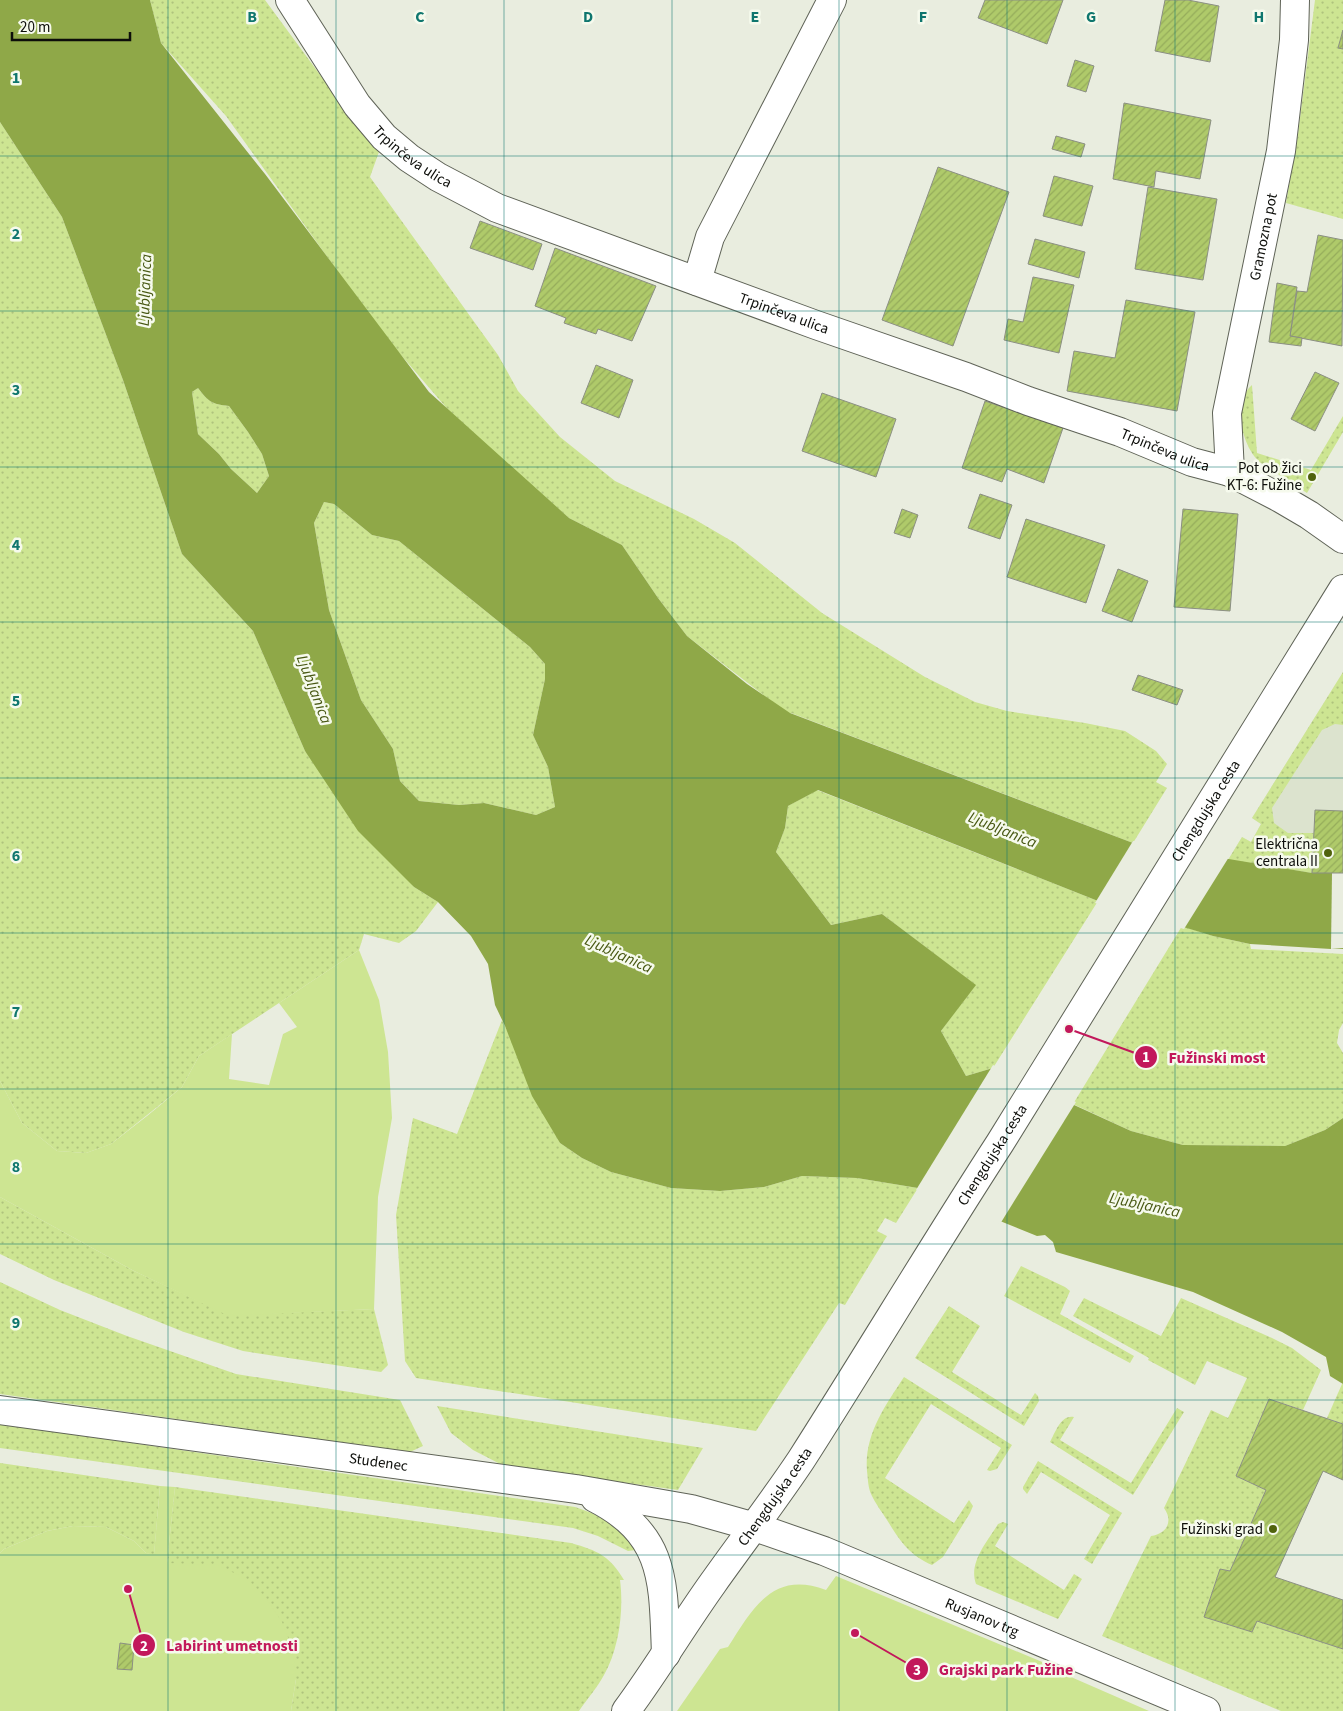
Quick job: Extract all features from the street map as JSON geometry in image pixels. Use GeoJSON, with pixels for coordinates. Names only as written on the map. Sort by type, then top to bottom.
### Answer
{"type":"FeatureCollection","features":[{"type":"Feature","properties":{"kind":"street","name":"Trpinčeva ulica"},"geometry":{"type":"LineString","coordinates":[[290,0],[357,105],[384,137],[409,158],[438,177],[498,208],[1028,401],[1120,432],[1192,462],[1230,472],[1309,515],[1343,539]]}},
{"type":"Feature","properties":{"kind":"street"},"geometry":{"type":"LineString","coordinates":[[697,281],[710,237],[832,0]]}},
{"type":"Feature","properties":{"kind":"street","name":"Gramozna pot"},"geometry":{"type":"LineString","coordinates":[[1230,472],[1227,412],[1281,151],[1294,40],[1295,0]]}},
{"type":"Feature","properties":{"kind":"street","name":"Chengdujska cesta"},"geometry":{"type":"LineString","coordinates":[[626,1711],[712,1584],[755,1527],[800,1461],[945,1227],[1000,1144],[1343,589]]}},
{"type":"Feature","properties":{"kind":"street","name":"Studenec"},"geometry":{"type":"LineString","coordinates":[[0,1410],[576,1488],[692,1509],[755,1527]]}},
{"type":"Feature","properties":{"kind":"street"},"geometry":{"type":"LineString","coordinates":[[576,1488],[609,1505],[627,1518],[649,1544],[656,1560],[662,1584],[666,1654]]}},
{"type":"Feature","properties":{"kind":"street","name":"Rusjanov trg"},"geometry":{"type":"LineString","coordinates":[[755,1527],[848,1561],[1206,1711]]}},
{"type":"Feature","properties":{"kind":"shaded area"},"geometry":{"type":"Polygon","coordinates":[[[150,0],[265,0],[340,102],[380,149],[370,177],[498,355],[518,391],[560,437],[615,481],[694,519],[735,543],[822,613],[925,677],[975,702],[1007,711],[1125,731],[1156,751],[1167,764],[1156,782],[1167,788],[1133,843],[791,713],[788,714],[687,636],[658,598],[622,545],[569,518],[469,434],[382,333],[226,116],[161,43],[150,0]]]}},
{"type":"Feature","properties":{"kind":"shaded area"},"geometry":{"type":"Polygon","coordinates":[[[1315,0],[1343,0],[1343,219],[1286,203],[1298,134],[1315,0]]]}},
{"type":"Feature","properties":{"kind":"shaded area"},"geometry":{"type":"Polygon","coordinates":[[[0,122],[62,217],[123,380],[182,554],[253,631],[305,751],[414,887],[438,902],[416,931],[399,943],[364,934],[359,950],[199,1056],[182,1087],[111,1144],[86,1153],[57,1151],[22,1123],[0,1081],[0,122]]]}},
{"type":"Feature","properties":{"kind":"shaded area"},"geometry":{"type":"Polygon","coordinates":[[[1252,385],[1257,453],[1311,470],[1343,416],[1343,432],[1307,493],[1261,463],[1249,447],[1244,436],[1241,413],[1242,402],[1252,385]]]}},
{"type":"Feature","properties":{"kind":"shaded area"},"geometry":{"type":"Polygon","coordinates":[[[198,388],[211,402],[229,406],[262,454],[269,476],[257,493],[198,434],[192,392],[198,388]]]}},
{"type":"Feature","properties":{"kind":"shaded area"},"geometry":{"type":"Polygon","coordinates":[[[324,502],[334,504],[372,535],[399,541],[530,647],[545,664],[545,679],[533,735],[548,767],[555,807],[536,815],[484,803],[459,805],[419,801],[400,781],[393,749],[361,700],[329,610],[314,523],[324,502]]]}},
{"type":"Feature","properties":{"kind":"shaded area"},"geometry":{"type":"Polygon","coordinates":[[[1343,672],[1343,725],[1335,724],[1322,730],[1272,808],[1274,823],[1288,833],[1314,833],[1312,873],[1228,860],[1242,837],[1251,842],[1261,824],[1252,818],[1343,672]]]}},
{"type":"Feature","properties":{"kind":"shaded area"},"geometry":{"type":"Polygon","coordinates":[[[1320,709],[1343,718],[1343,873],[1312,873],[1228,860],[1242,837],[1251,842],[1261,824],[1252,818],[1320,709]]]}},
{"type":"Feature","properties":{"kind":"shaded area"},"geometry":{"type":"Polygon","coordinates":[[[817,790],[1098,901],[993,1068],[966,1076],[941,1031],[975,985],[882,914],[831,925],[776,852],[785,828],[788,806],[817,790]]]}},
{"type":"Feature","properties":{"kind":"shaded area"},"geometry":{"type":"Polygon","coordinates":[[[1182,926],[1213,936],[1250,944],[1251,949],[1343,954],[1343,1023],[1339,1030],[1337,1043],[1343,1053],[1343,1118],[1325,1130],[1285,1146],[1183,1145],[1131,1131],[1073,1104],[1182,926]]]}},
{"type":"Feature","properties":{"kind":"shaded area"},"geometry":{"type":"Polygon","coordinates":[[[359,950],[379,1000],[388,1052],[392,1118],[378,1197],[374,1309],[229,1316],[134,1271],[0,1197],[0,1081],[22,1123],[57,1151],[86,1153],[111,1144],[182,1087],[199,1056],[232,1034],[229,1079],[269,1085],[283,1034],[297,1027],[279,1003],[359,950]]]}},
{"type":"Feature","properties":{"kind":"shaded area"},"geometry":{"type":"Polygon","coordinates":[[[502,1020],[560,1143],[582,1158],[611,1172],[671,1188],[720,1191],[764,1187],[802,1176],[857,1178],[918,1188],[896,1223],[885,1218],[877,1231],[887,1236],[845,1305],[839,1303],[756,1431],[416,1378],[405,1361],[396,1215],[413,1118],[457,1134],[502,1020]]]}},
{"type":"Feature","properties":{"kind":"shaded area"},"geometry":{"type":"Polygon","coordinates":[[[0,1197],[134,1271],[229,1315],[374,1309],[388,1365],[381,1372],[243,1351],[184,1332],[54,1280],[0,1254],[0,1197]]]}},
{"type":"Feature","properties":{"kind":"shaded area"},"geometry":{"type":"Polygon","coordinates":[[[1021,1266],[1070,1291],[1060,1314],[1134,1356],[1130,1363],[1004,1296],[1021,1266]]]}},
{"type":"Feature","properties":{"kind":"shaded area"},"geometry":{"type":"Polygon","coordinates":[[[0,1282],[60,1310],[127,1336],[236,1374],[400,1400],[423,1446],[410,1452],[0,1394],[0,1282]]]}},
{"type":"Feature","properties":{"kind":"shaded area"},"geometry":{"type":"Polygon","coordinates":[[[1084,1298],[1161,1336],[1181,1298],[1292,1348],[1321,1370],[1303,1410],[1269,1399],[1236,1476],[1266,1490],[1230,1571],[1220,1569],[1204,1617],[1252,1632],[1257,1621],[1343,1649],[1343,1711],[1281,1711],[1102,1636],[1151,1536],[1161,1533],[1167,1526],[1168,1518],[1164,1508],[1211,1410],[1228,1418],[1247,1378],[1207,1361],[1195,1385],[1073,1316],[1084,1298]]]}},
{"type":"Feature","properties":{"kind":"shaded area"},"geometry":{"type":"Polygon","coordinates":[[[949,1306],[980,1326],[952,1372],[1021,1415],[1035,1393],[1039,1401],[1024,1426],[915,1358],[949,1306]]]}},
{"type":"Feature","properties":{"kind":"shaded area"},"geometry":{"type":"Polygon","coordinates":[[[904,1377],[1012,1445],[997,1469],[987,1470],[1001,1448],[931,1404],[885,1478],[954,1523],[969,1500],[973,1506],[943,1557],[932,1565],[917,1557],[901,1541],[874,1501],[868,1483],[867,1458],[872,1433],[883,1410],[904,1377]]]}},
{"type":"Feature","properties":{"kind":"shaded area"},"geometry":{"type":"Polygon","coordinates":[[[1343,1384],[1343,1424],[1327,1418],[1343,1384]]]}},
{"type":"Feature","properties":{"kind":"shaded area"},"geometry":{"type":"Polygon","coordinates":[[[437,1406],[703,1448],[678,1490],[504,1466],[473,1450],[451,1433],[437,1406]]]}},
{"type":"Feature","properties":{"kind":"shaded area"},"geometry":{"type":"Polygon","coordinates":[[[1177,1408],[1184,1412],[1133,1495],[1050,1442],[1062,1421],[1065,1418],[1074,1417],[1060,1440],[1131,1483],[1177,1408]]]}},
{"type":"Feature","properties":{"kind":"shaded area"},"geometry":{"type":"Polygon","coordinates":[[[0,1424],[575,1507],[594,1514],[610,1523],[636,1550],[628,1551],[598,1536],[573,1528],[0,1448],[0,1424]]]}},
{"type":"Feature","properties":{"kind":"shaded area"},"geometry":{"type":"Polygon","coordinates":[[[1038,1461],[1122,1513],[1092,1564],[1084,1559],[1110,1515],[1041,1472],[1027,1494],[1023,1487],[1038,1461]]]}},
{"type":"Feature","properties":{"kind":"shaded area"},"geometry":{"type":"Polygon","coordinates":[[[0,1463],[160,1486],[154,1555],[146,1553],[134,1541],[106,1527],[73,1526],[47,1531],[4,1549],[0,1553],[0,1463]]]}},
{"type":"Feature","properties":{"kind":"shaded area"},"geometry":{"type":"Polygon","coordinates":[[[160,1486],[175,1487],[167,1563],[217,1565],[247,1579],[266,1598],[282,1622],[293,1650],[296,1679],[291,1711],[0,1711],[0,1553],[4,1549],[47,1531],[73,1526],[106,1527],[134,1541],[146,1553],[154,1554],[160,1486]]]}},
{"type":"Feature","properties":{"kind":"shaded area"},"geometry":{"type":"Polygon","coordinates":[[[175,1487],[571,1543],[589,1549],[608,1559],[624,1580],[620,1580],[621,1616],[617,1641],[609,1665],[579,1711],[291,1711],[296,1679],[171,1564],[167,1563],[175,1487]]]}},
{"type":"Feature","properties":{"kind":"shaded area"},"geometry":{"type":"Polygon","coordinates":[[[1003,1522],[1008,1524],[995,1546],[1064,1590],[1074,1574],[1082,1579],[1058,1619],[976,1584],[975,1568],[980,1552],[998,1524],[1003,1522]]]}},
{"type":"Feature","properties":{"kind":"shaded area"},"geometry":{"type":"Polygon","coordinates":[[[836,1576],[1059,1669],[1071,1677],[1149,1711],[677,1711],[720,1649],[728,1647],[746,1619],[766,1596],[778,1589],[792,1585],[808,1585],[826,1590],[836,1576]]]}},
{"type":"Feature","properties":{"kind":"water","name":"Ljubljanica"},"geometry":{"type":"Polygon","coordinates":[[[0,0],[150,0],[161,43],[265,174],[429,392],[569,518],[622,545],[658,598],[687,636],[747,684],[790,713],[1133,843],[1312,873],[1343,873],[1343,949],[1331,949],[1250,944],[1213,936],[1098,901],[818,790],[788,806],[785,828],[776,852],[831,925],[882,914],[976,985],[941,1031],[966,1076],[993,1068],[1131,1131],[1183,1145],[1285,1146],[1325,1130],[1343,1118],[1343,1384],[1330,1376],[1326,1357],[1282,1332],[1193,1292],[1056,1252],[1053,1242],[1045,1235],[1037,1236],[918,1188],[857,1178],[802,1176],[764,1187],[720,1191],[671,1188],[611,1172],[582,1158],[560,1143],[532,1096],[495,1005],[488,964],[471,936],[438,902],[414,887],[358,831],[305,751],[253,631],[182,554],[123,380],[62,217],[0,122],[0,0]],[[198,388],[192,392],[198,434],[257,493],[269,476],[262,454],[229,406],[211,402],[198,388]],[[324,502],[314,523],[329,610],[361,700],[393,749],[400,781],[419,801],[459,805],[484,803],[536,815],[555,807],[548,767],[533,735],[545,679],[545,664],[530,647],[399,541],[372,535],[334,504],[324,502]]]}},
{"type":"Feature","properties":{"kind":"pier"},"geometry":{"type":"Polygon","coordinates":[[[1133,841],[1229,857],[1184,929],[1095,903],[1133,841]]]}},
{"type":"Feature","properties":{"kind":"pier"},"geometry":{"type":"Polygon","coordinates":[[[1332,873],[1343,873],[1343,948],[1331,949],[1332,873]]]}},
{"type":"Feature","properties":{"kind":"pier"},"geometry":{"type":"Polygon","coordinates":[[[993,1065],[1076,1102],[1000,1224],[916,1190],[993,1065]]]}},
{"type":"Feature","properties":{"kind":"building"},"geometry":{"type":"Polygon","coordinates":[[[985,0],[1063,0],[1047,44],[978,18],[985,0]]]}},
{"type":"Feature","properties":{"kind":"building"},"geometry":{"type":"Polygon","coordinates":[[[1165,0],[1188,0],[1219,6],[1210,62],[1155,51],[1165,0]]]}},
{"type":"Feature","properties":{"kind":"building"},"geometry":{"type":"Polygon","coordinates":[[[1343,30],[1343,49],[1338,48],[1343,30]]]}},
{"type":"Feature","properties":{"kind":"building"},"geometry":{"type":"Polygon","coordinates":[[[1075,60],[1094,66],[1086,92],[1067,86],[1075,60]]]}},
{"type":"Feature","properties":{"kind":"building"},"geometry":{"type":"Polygon","coordinates":[[[1124,103],[1211,120],[1200,179],[1156,171],[1154,187],[1113,179],[1124,103]]]}},
{"type":"Feature","properties":{"kind":"building"},"geometry":{"type":"Polygon","coordinates":[[[1056,136],[1085,144],[1081,157],[1052,149],[1056,136]]]}},
{"type":"Feature","properties":{"kind":"building"},"geometry":{"type":"Polygon","coordinates":[[[938,167],[1009,192],[953,346],[882,320],[938,167]]]}},
{"type":"Feature","properties":{"kind":"building"},"geometry":{"type":"Polygon","coordinates":[[[1054,176],[1093,186],[1082,226],[1043,216],[1054,176]]]}},
{"type":"Feature","properties":{"kind":"building"},"geometry":{"type":"Polygon","coordinates":[[[1148,187],[1217,199],[1203,280],[1135,269],[1148,187]]]}},
{"type":"Feature","properties":{"kind":"building"},"geometry":{"type":"Polygon","coordinates":[[[480,221],[542,244],[533,270],[470,248],[480,221]]]}},
{"type":"Feature","properties":{"kind":"building"},"geometry":{"type":"Polygon","coordinates":[[[1318,235],[1343,240],[1342,346],[1290,336],[1297,291],[1307,292],[1318,235]]]}},
{"type":"Feature","properties":{"kind":"building"},"geometry":{"type":"Polygon","coordinates":[[[1035,239],[1085,252],[1079,278],[1028,264],[1035,239]]]}},
{"type":"Feature","properties":{"kind":"building"},"geometry":{"type":"Polygon","coordinates":[[[555,248],[656,286],[632,341],[598,329],[596,334],[564,323],[566,318],[535,306],[555,248]]]}},
{"type":"Feature","properties":{"kind":"building"},"geometry":{"type":"Polygon","coordinates":[[[1033,277],[1074,285],[1059,353],[1004,340],[1008,319],[1023,322],[1033,277]]]}},
{"type":"Feature","properties":{"kind":"building"},"geometry":{"type":"Polygon","coordinates":[[[1277,283],[1297,287],[1290,336],[1302,338],[1301,346],[1269,342],[1277,283]]]}},
{"type":"Feature","properties":{"kind":"building"},"geometry":{"type":"Polygon","coordinates":[[[1126,300],[1195,312],[1177,411],[1067,391],[1074,351],[1115,358],[1126,300]]]}},
{"type":"Feature","properties":{"kind":"building"},"geometry":{"type":"Polygon","coordinates":[[[596,365],[633,380],[619,418],[581,403],[596,365]]]}},
{"type":"Feature","properties":{"kind":"building"},"geometry":{"type":"Polygon","coordinates":[[[1315,372],[1339,383],[1315,431],[1291,419],[1315,372]]]}},
{"type":"Feature","properties":{"kind":"building"},"geometry":{"type":"Polygon","coordinates":[[[822,393],[896,419],[876,477],[802,451],[822,393]]]}},
{"type":"Feature","properties":{"kind":"building"},"geometry":{"type":"Polygon","coordinates":[[[985,401],[1063,428],[1044,483],[1007,469],[1002,482],[962,468],[985,401]]]}},
{"type":"Feature","properties":{"kind":"building"},"geometry":{"type":"Polygon","coordinates":[[[980,494],[1012,505],[1000,539],[968,528],[980,494]]]}},
{"type":"Feature","properties":{"kind":"building"},"geometry":{"type":"Polygon","coordinates":[[[902,509],[918,515],[910,538],[894,533],[902,509]]]}},
{"type":"Feature","properties":{"kind":"building"},"geometry":{"type":"Polygon","coordinates":[[[1183,509],[1238,514],[1230,611],[1174,607],[1183,509]]]}},
{"type":"Feature","properties":{"kind":"building"},"geometry":{"type":"Polygon","coordinates":[[[1026,519],[1105,545],[1086,603],[1007,577],[1026,519]]]}},
{"type":"Feature","properties":{"kind":"building"},"geometry":{"type":"Polygon","coordinates":[[[1118,569],[1148,581],[1132,622],[1102,611],[1118,569]]]}},
{"type":"Feature","properties":{"kind":"building"},"geometry":{"type":"Polygon","coordinates":[[[1138,675],[1183,690],[1177,705],[1132,690],[1138,675]]]}},
{"type":"Feature","properties":{"kind":"building","name":"Električna centrala II"},"geometry":{"type":"Polygon","coordinates":[[[1315,810],[1343,811],[1343,873],[1312,873],[1315,810]]]}},
{"type":"Feature","properties":{"kind":"building","name":"Fužinski grad"},"geometry":{"type":"Polygon","coordinates":[[[1269,1399],[1343,1424],[1343,1480],[1323,1471],[1275,1577],[1343,1600],[1343,1649],[1257,1621],[1252,1632],[1204,1617],[1220,1569],[1230,1571],[1266,1490],[1236,1476],[1269,1399]]]}},
{"type":"Feature","properties":{"kind":"building"},"geometry":{"type":"Polygon","coordinates":[[[120,1643],[134,1645],[132,1670],[117,1669],[120,1643]]]}},
{"type":"Feature","properties":{"kind":"place","name":"Pot ob žici KT-6: Fužine"},"geometry":{"type":"Point","coordinates":[1312,477]}},
{"type":"Feature","properties":{"kind":"place","name":"Električna centrala II"},"geometry":{"type":"Point","coordinates":[1328,853]}},
{"type":"Feature","properties":{"kind":"place","name":"Fužinski most"},"geometry":{"type":"Point","coordinates":[1069,1029]}},
{"type":"Feature","properties":{"kind":"place","name":"Fužinski grad"},"geometry":{"type":"Point","coordinates":[1273,1529]}},
{"type":"Feature","properties":{"kind":"place","name":"Labirint umetnosti"},"geometry":{"type":"Point","coordinates":[128,1589]}},
{"type":"Feature","properties":{"kind":"place","name":"Grajski park Fužine"},"geometry":{"type":"Point","coordinates":[855,1633]}}]}
